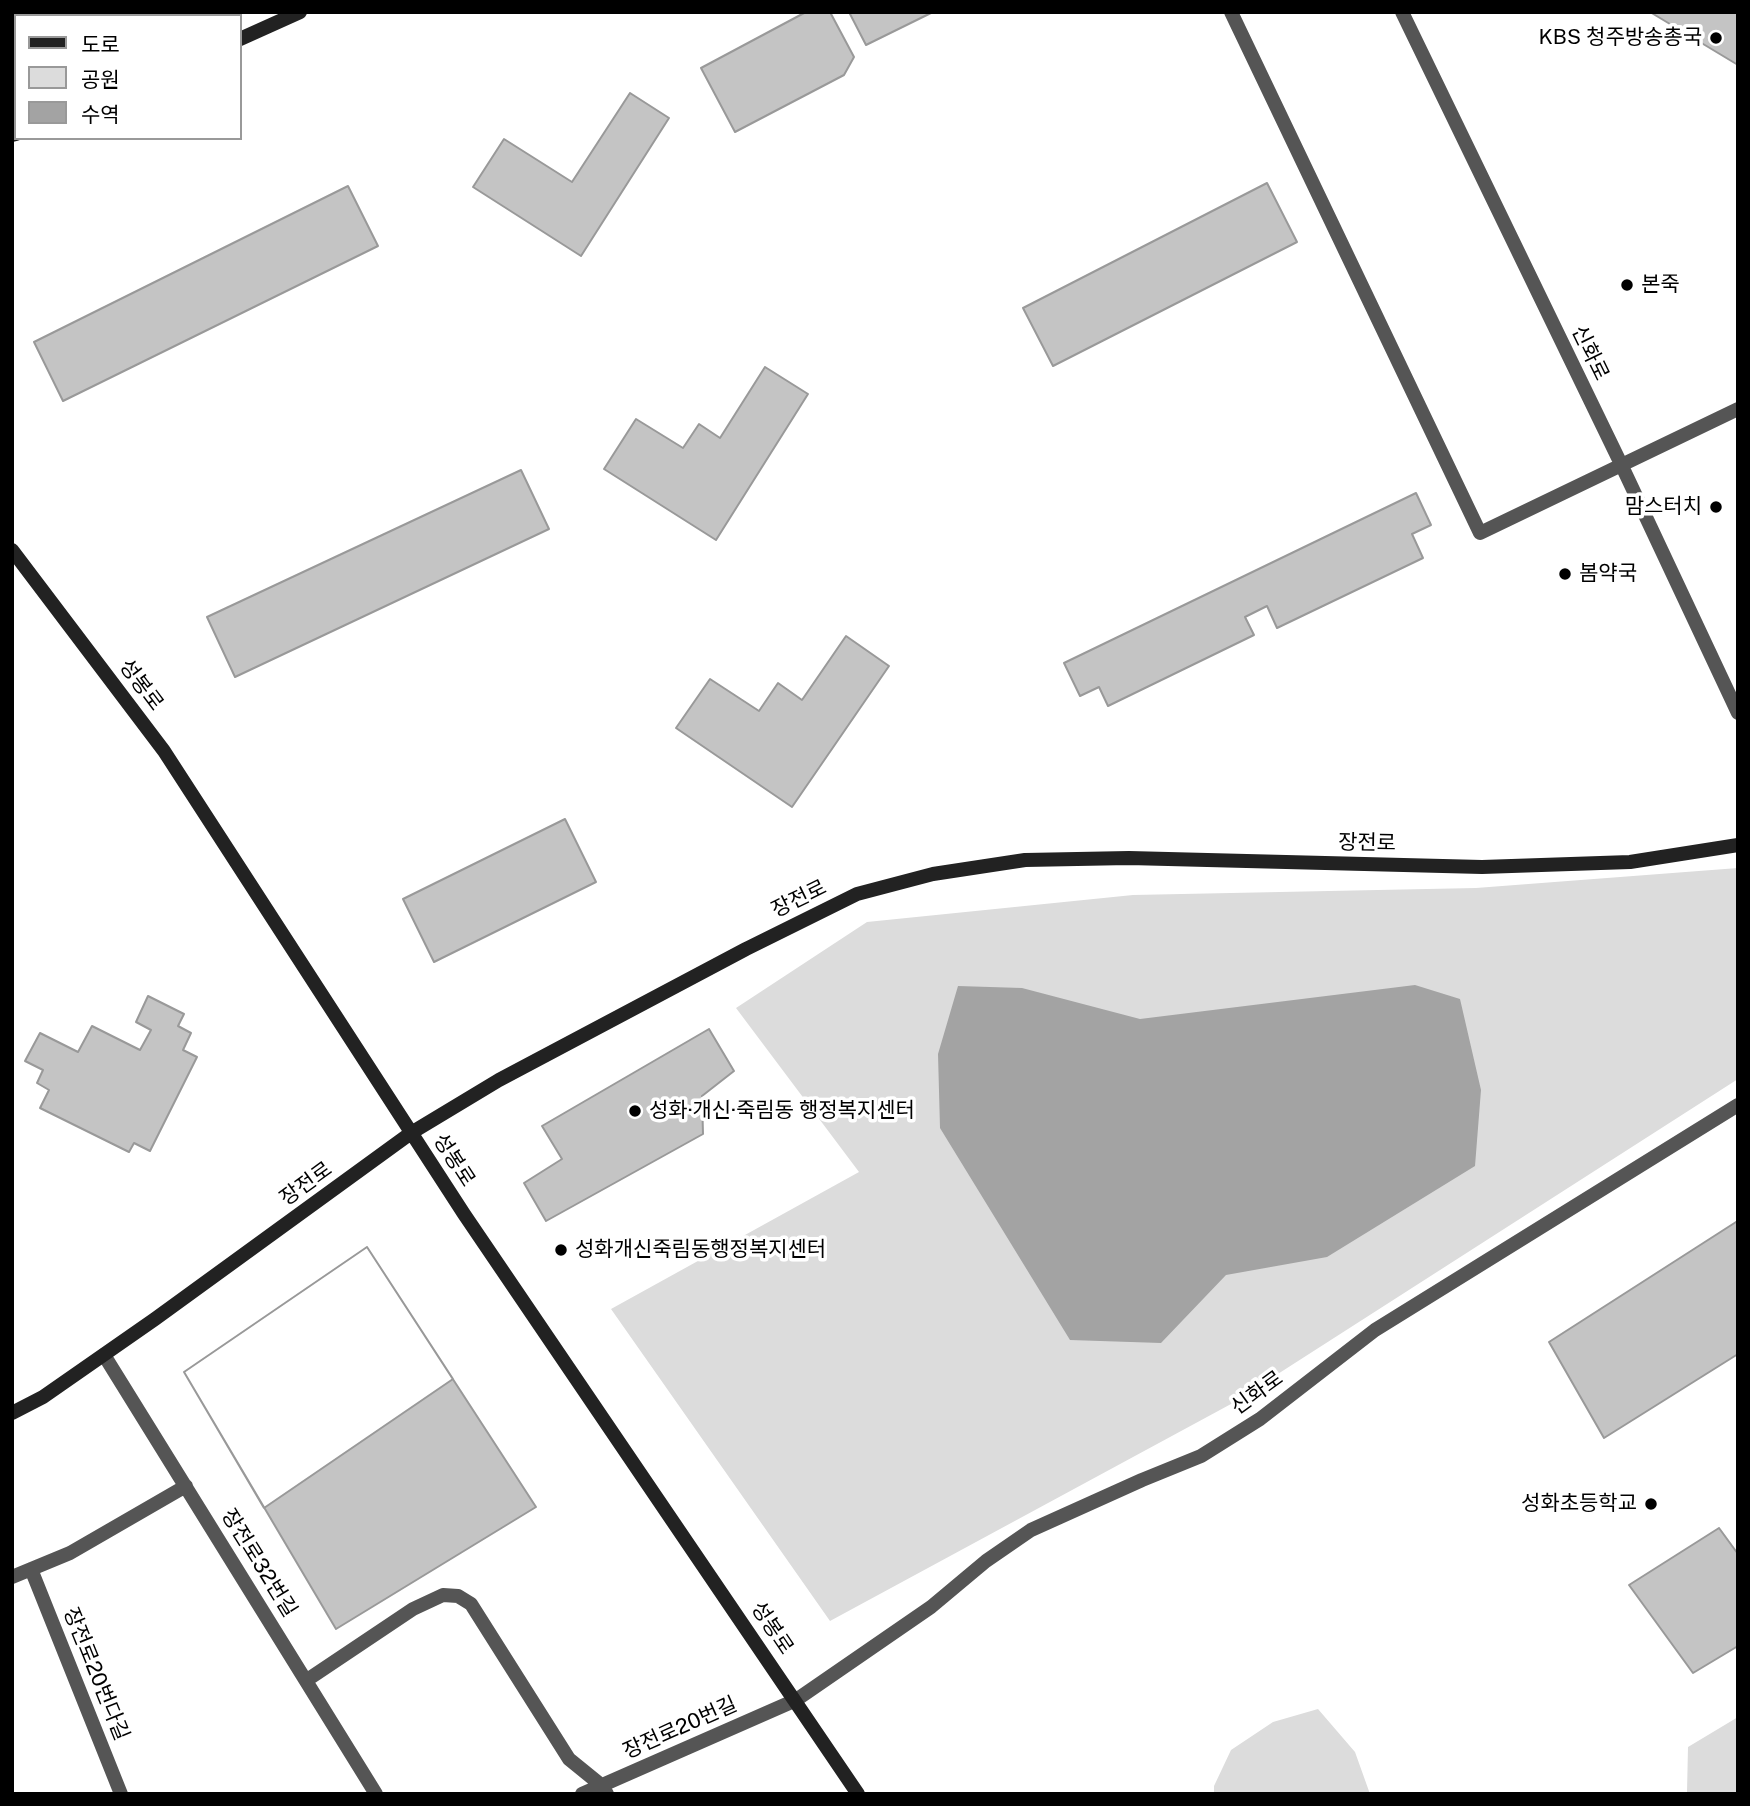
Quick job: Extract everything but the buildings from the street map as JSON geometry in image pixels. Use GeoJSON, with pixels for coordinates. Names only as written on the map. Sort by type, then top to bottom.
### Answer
{"type":"FeatureCollection","features":[{"type":"Feature","properties":{"kind":"street"},"geometry":{"type":"LineString","coordinates":[[242,38],[300,12]]}},
{"type":"Feature","properties":{"kind":"street"},"geometry":{"type":"LineString","coordinates":[[1231,12],[1480,533],[1738,409]]}},
{"type":"Feature","properties":{"kind":"street","name":"신화로"},"geometry":{"type":"LineString","coordinates":[[1402,12],[1621,464],[1738,713]]}},
{"type":"Feature","properties":{"kind":"street","name":"성봉로"},"geometry":{"type":"LineString","coordinates":[[12,550],[164,751],[464,1214],[858,1794]]}},
{"type":"Feature","properties":{"kind":"street","name":"장전로"},"geometry":{"type":"LineString","coordinates":[[12,1413],[43,1397],[104,1355],[411,1133],[499,1080],[746,949],[857,894],[933,874],[1025,860],[1129,858],[1482,867],[1616,862],[1738,845]]}},
{"type":"Feature","properties":{"kind":"street","name":"신화로"},"geometry":{"type":"LineString","coordinates":[[796,1700],[931,1607],[986,1561],[1031,1530],[1201,1456],[1260,1419],[1375,1330],[1738,1105]]}},
{"type":"Feature","properties":{"kind":"street","name":"장전로32번길"},"geometry":{"type":"LineString","coordinates":[[104,1355],[376,1794]]}},
{"type":"Feature","properties":{"kind":"street"},"geometry":{"type":"LineString","coordinates":[[12,1577],[70,1553],[186,1486]]}},
{"type":"Feature","properties":{"kind":"street","name":"장전로20번다길"},"geometry":{"type":"LineString","coordinates":[[31,1569],[121,1794]]}},
{"type":"Feature","properties":{"kind":"street"},"geometry":{"type":"LineString","coordinates":[[307,1680],[413,1609],[443,1594],[458,1596],[471,1604],[569,1759],[604,1790]]}},
{"type":"Feature","properties":{"kind":"street","name":"장전로20번길"},"geometry":{"type":"LineString","coordinates":[[582,1794],[604,1790],[796,1700]]}},
{"type":"Feature","properties":{"kind":"green space"},"geometry":{"type":"Polygon","coordinates":[[[1738,868],[1738,1079],[1231,1404],[830,1621],[611,1309],[859,1172],[736,1008],[867,922],[1133,895],[1476,888],[1738,868]]]}},
{"type":"Feature","properties":{"kind":"green space"},"geometry":{"type":"Polygon","coordinates":[[[1318,1709],[1355,1752],[1370,1794],[1214,1794],[1214,1786],[1231,1750],[1273,1722],[1318,1709]]]}},
{"type":"Feature","properties":{"kind":"green space"},"geometry":{"type":"Polygon","coordinates":[[[1738,1717],[1738,1794],[1687,1792],[1688,1747],[1738,1717]]]}},
{"type":"Feature","properties":{"kind":"water"},"geometry":{"type":"Polygon","coordinates":[[[1415,985],[1460,999],[1481,1090],[1475,1166],[1327,1257],[1226,1275],[1161,1343],[1070,1340],[940,1128],[938,1054],[958,986],[1022,988],[1140,1019],[1415,985]]]}},
{"type":"Feature","properties":{"kind":"place","name":"KBS 청주방송총국"},"geometry":{"type":"Point","coordinates":[1716,38]}},
{"type":"Feature","properties":{"kind":"place","name":"본죽"},"geometry":{"type":"Point","coordinates":[1627,285]}},
{"type":"Feature","properties":{"kind":"place","name":"맘스터치"},"geometry":{"type":"Point","coordinates":[1716,507]}},
{"type":"Feature","properties":{"kind":"place","name":"봄약국"},"geometry":{"type":"Point","coordinates":[1565,574]}},
{"type":"Feature","properties":{"kind":"place","name":"성화·개신·죽림동 행정복지센터"},"geometry":{"type":"Point","coordinates":[635,1111]}},
{"type":"Feature","properties":{"kind":"place","name":"성화개신죽림동행정복지센터"},"geometry":{"type":"Point","coordinates":[561,1250]}},
{"type":"Feature","properties":{"kind":"place","name":"성화초등학교"},"geometry":{"type":"Point","coordinates":[1651,1504]}}]}
